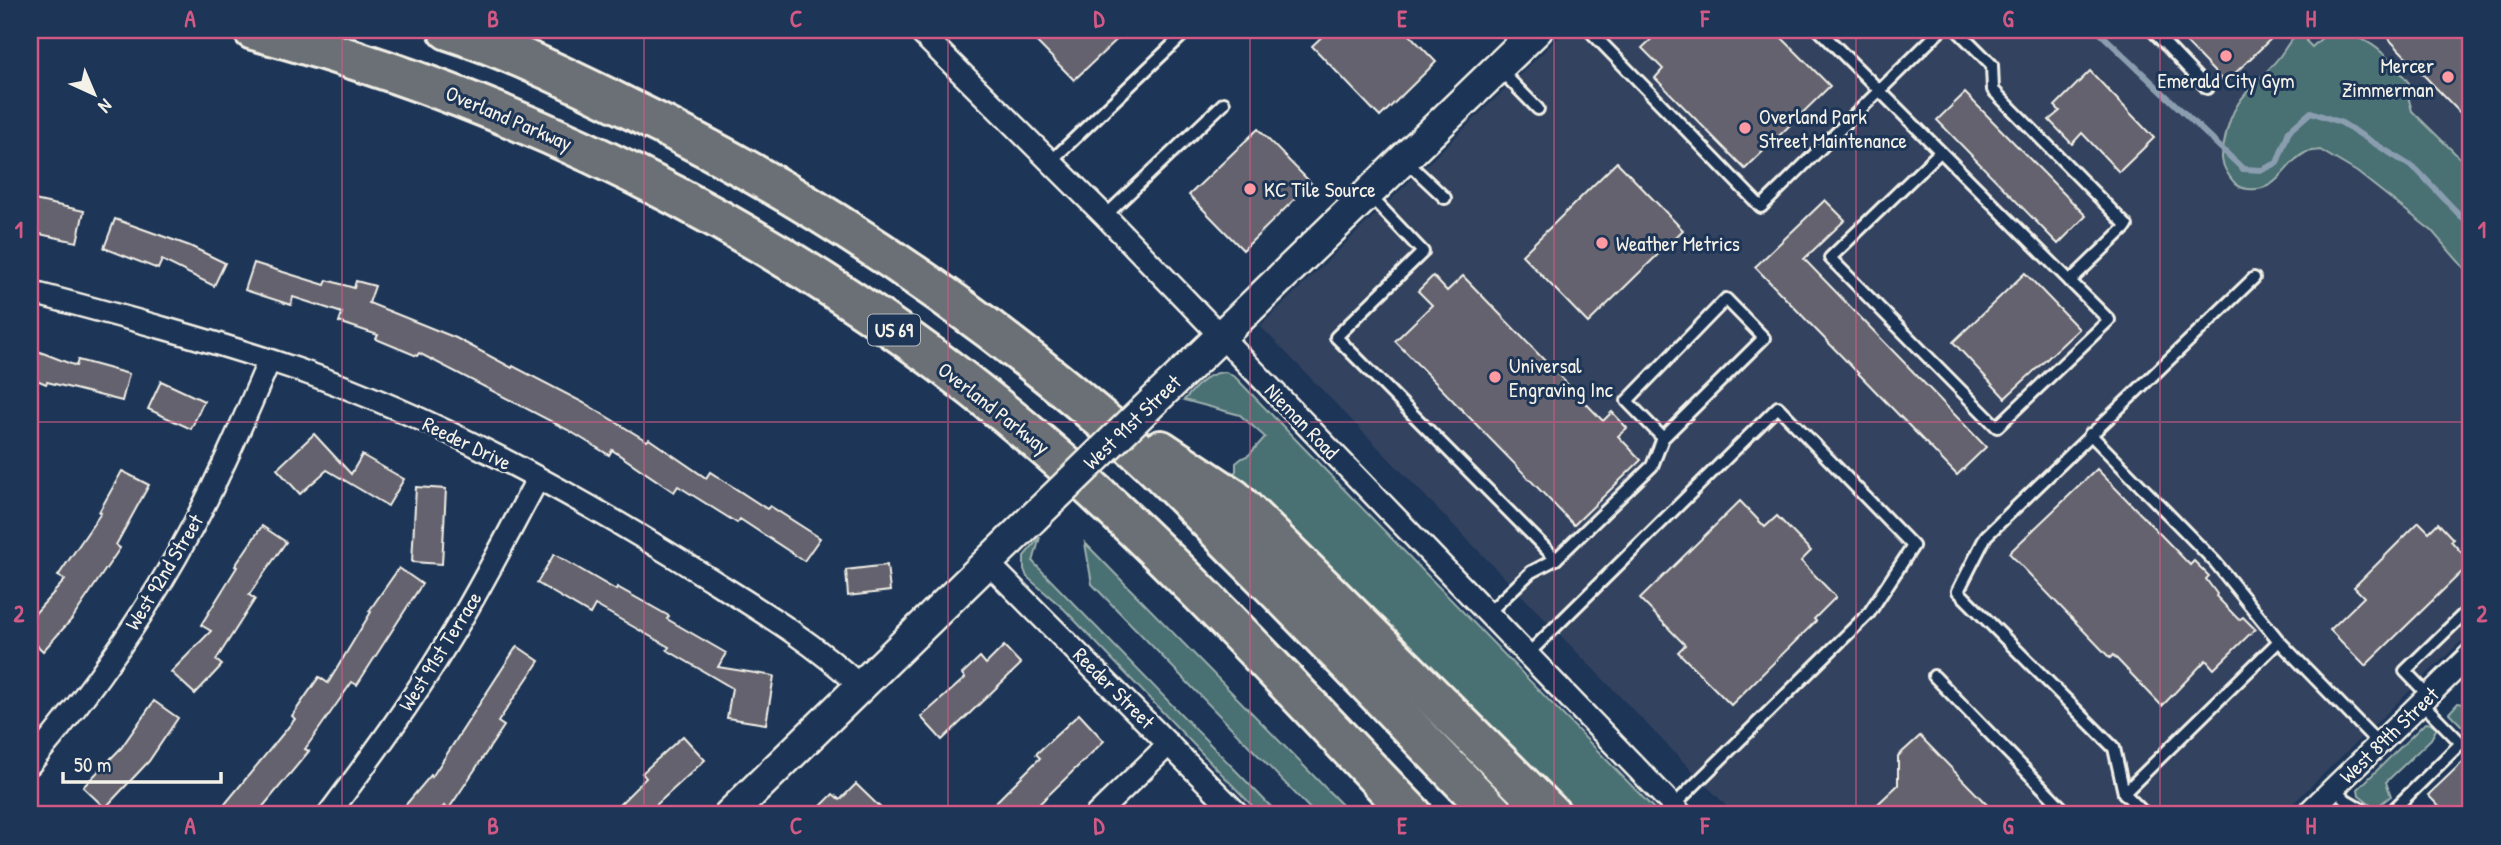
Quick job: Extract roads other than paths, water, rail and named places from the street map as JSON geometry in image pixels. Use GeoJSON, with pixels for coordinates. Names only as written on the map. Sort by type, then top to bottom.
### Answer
{"type":"FeatureCollection","features":[{"type":"Feature","properties":{"kind":"highway","name":"Overland Parkway"},"geometry":{"type":"LineString","coordinates":[[253,30],[397,73],[576,146],[741,232],[822,281],[900,334],[1048,450],[1195,588],[1413,815]]}},
{"type":"Feature","properties":{"kind":"highway","name":"US 69"},"geometry":{"type":"LineString","coordinates":[[448,30],[482,41],[576,83],[674,131],[784,192],[878,250],[982,324],[1059,384],[1153,466],[1495,815]]}},
{"type":"Feature","properties":{"kind":"highway"},"geometry":{"type":"LineString","coordinates":[[1059,384],[1233,498],[1552,815]]}},
{"type":"Feature","properties":{"kind":"street","name":"Nieman Road"},"geometry":{"type":"LineString","coordinates":[[918,30],[1105,216],[1677,810]]}},
{"type":"Feature","properties":{"kind":"street","name":"West 91st Street"},"geometry":{"type":"LineString","coordinates":[[729,815],[1498,68],[1523,34]]}},
{"type":"Feature","properties":{"kind":"street","name":"Reeder Drive"},"geometry":{"type":"LineString","coordinates":[[30,292],[169,328],[269,361],[355,392],[438,428],[579,500],[784,625],[831,659],[860,686]]}},
{"type":"Feature","properties":{"kind":"street","name":"West 92nd Street"},"geometry":{"type":"LineString","coordinates":[[30,764],[64,723],[146,605],[198,517],[269,361]]}},
{"type":"Feature","properties":{"kind":"street","name":"West 91st Terrace"},"geometry":{"type":"LineString","coordinates":[[328,815],[383,742],[448,643],[538,478]]}},
{"type":"Feature","properties":{"kind":"street","name":"Reeder Street"},"geometry":{"type":"LineString","coordinates":[[987,562],[1239,815]]}},
{"type":"Feature","properties":{"kind":"street","name":"West 89th Street"},"geometry":{"type":"LineString","coordinates":[[2306,815],[2425,699],[2468,664]]}},
{"type":"Feature","properties":{"kind":"street"},"geometry":{"type":"LineString","coordinates":[[1106,812],[1169,744]]}},
{"type":"Feature","properties":{"kind":"lane"},"geometry":{"type":"LineString","coordinates":[[1051,161],[1188,30]]}},
{"type":"Feature","properties":{"kind":"lane"},"geometry":{"type":"LineString","coordinates":[[1589,30],[1761,207],[1941,30]]}},
{"type":"Feature","properties":{"kind":"lane"},"geometry":{"type":"LineString","coordinates":[[1819,30],[2109,320],[1997,427],[1830,258],[1940,152]]}},
{"type":"Feature","properties":{"kind":"lane"},"geometry":{"type":"LineString","coordinates":[[1957,30],[1992,65],[1993,90],[2127,226],[2070,281]]}},
{"type":"Feature","properties":{"kind":"lane"},"geometry":{"type":"LineString","coordinates":[[2152,30],[2207,88]]}},
{"type":"Feature","properties":{"kind":"lane"},"geometry":{"type":"LineString","coordinates":[[1498,68],[1538,109]]}},
{"type":"Feature","properties":{"kind":"lane"},"geometry":{"type":"LineString","coordinates":[[1105,216],[1224,103]]}},
{"type":"Feature","properties":{"kind":"lane"},"geometry":{"type":"LineString","coordinates":[[1404,159],[1445,198]]}},
{"type":"Feature","properties":{"kind":"lane"},"geometry":{"type":"LineString","coordinates":[[1368,194],[1423,252],[1336,337],[1556,559]]}},
{"type":"Feature","properties":{"kind":"lane"},"geometry":{"type":"LineString","coordinates":[[2146,815],[2124,793],[2114,748],[1958,591],[1986,536],[2254,278]]}},
{"type":"Feature","properties":{"kind":"lane"},"geometry":{"type":"LineString","coordinates":[[1487,614],[1531,572],[1556,559],[1652,466],[1663,438],[1764,338],[1726,299],[1627,401],[1663,438]]}},
{"type":"Feature","properties":{"kind":"lane"},"geometry":{"type":"LineString","coordinates":[[1527,654],[1778,407],[1913,546],[1869,613],[1677,810]]}},
{"type":"Feature","properties":{"kind":"lane"},"geometry":{"type":"LineString","coordinates":[[2090,434],[2215,562],[2279,641],[2379,744]]}},
{"type":"Feature","properties":{"kind":"lane"},"geometry":{"type":"LineString","coordinates":[[2394,813],[2466,744],[2425,699],[2405,671],[2471,607]]}},
{"type":"Feature","properties":{"kind":"lane"},"geometry":{"type":"LineString","coordinates":[[2124,793],[2279,641]]}},
{"type":"Feature","properties":{"kind":"lane"},"geometry":{"type":"LineString","coordinates":[[1934,676],[2069,815]]}},
{"type":"Feature","properties":{"kind":"lane"},"geometry":{"type":"LineString","coordinates":[[2334,788],[2346,800],[2372,815]]}},
{"type":"Feature","properties":{"kind":"waterway"},"geometry":{"type":"LineString","coordinates":[[2097,30],[2243,169],[2262,170],[2277,163],[2289,131],[2311,112],[2342,123],[2417,170],[2471,227]]}},
{"type":"Feature","properties":{"kind":"place","name":"Emerald City Gym"},"geometry":{"type":"Point","coordinates":[2226,56]}},
{"type":"Feature","properties":{"kind":"place","name":"Mercer Zimmerman"},"geometry":{"type":"Point","coordinates":[2448,77]}},
{"type":"Feature","properties":{"kind":"place","name":"Overland Park Street Maintenance"},"geometry":{"type":"Point","coordinates":[1745,128]}},
{"type":"Feature","properties":{"kind":"place","name":"KC Tile Source"},"geometry":{"type":"Point","coordinates":[1250,189]}},
{"type":"Feature","properties":{"kind":"place","name":"Weather Metrics"},"geometry":{"type":"Point","coordinates":[1602,243]}},
{"type":"Feature","properties":{"kind":"place","name":"Universal Engraving Inc"},"geometry":{"type":"Point","coordinates":[1495,377]}}]}
